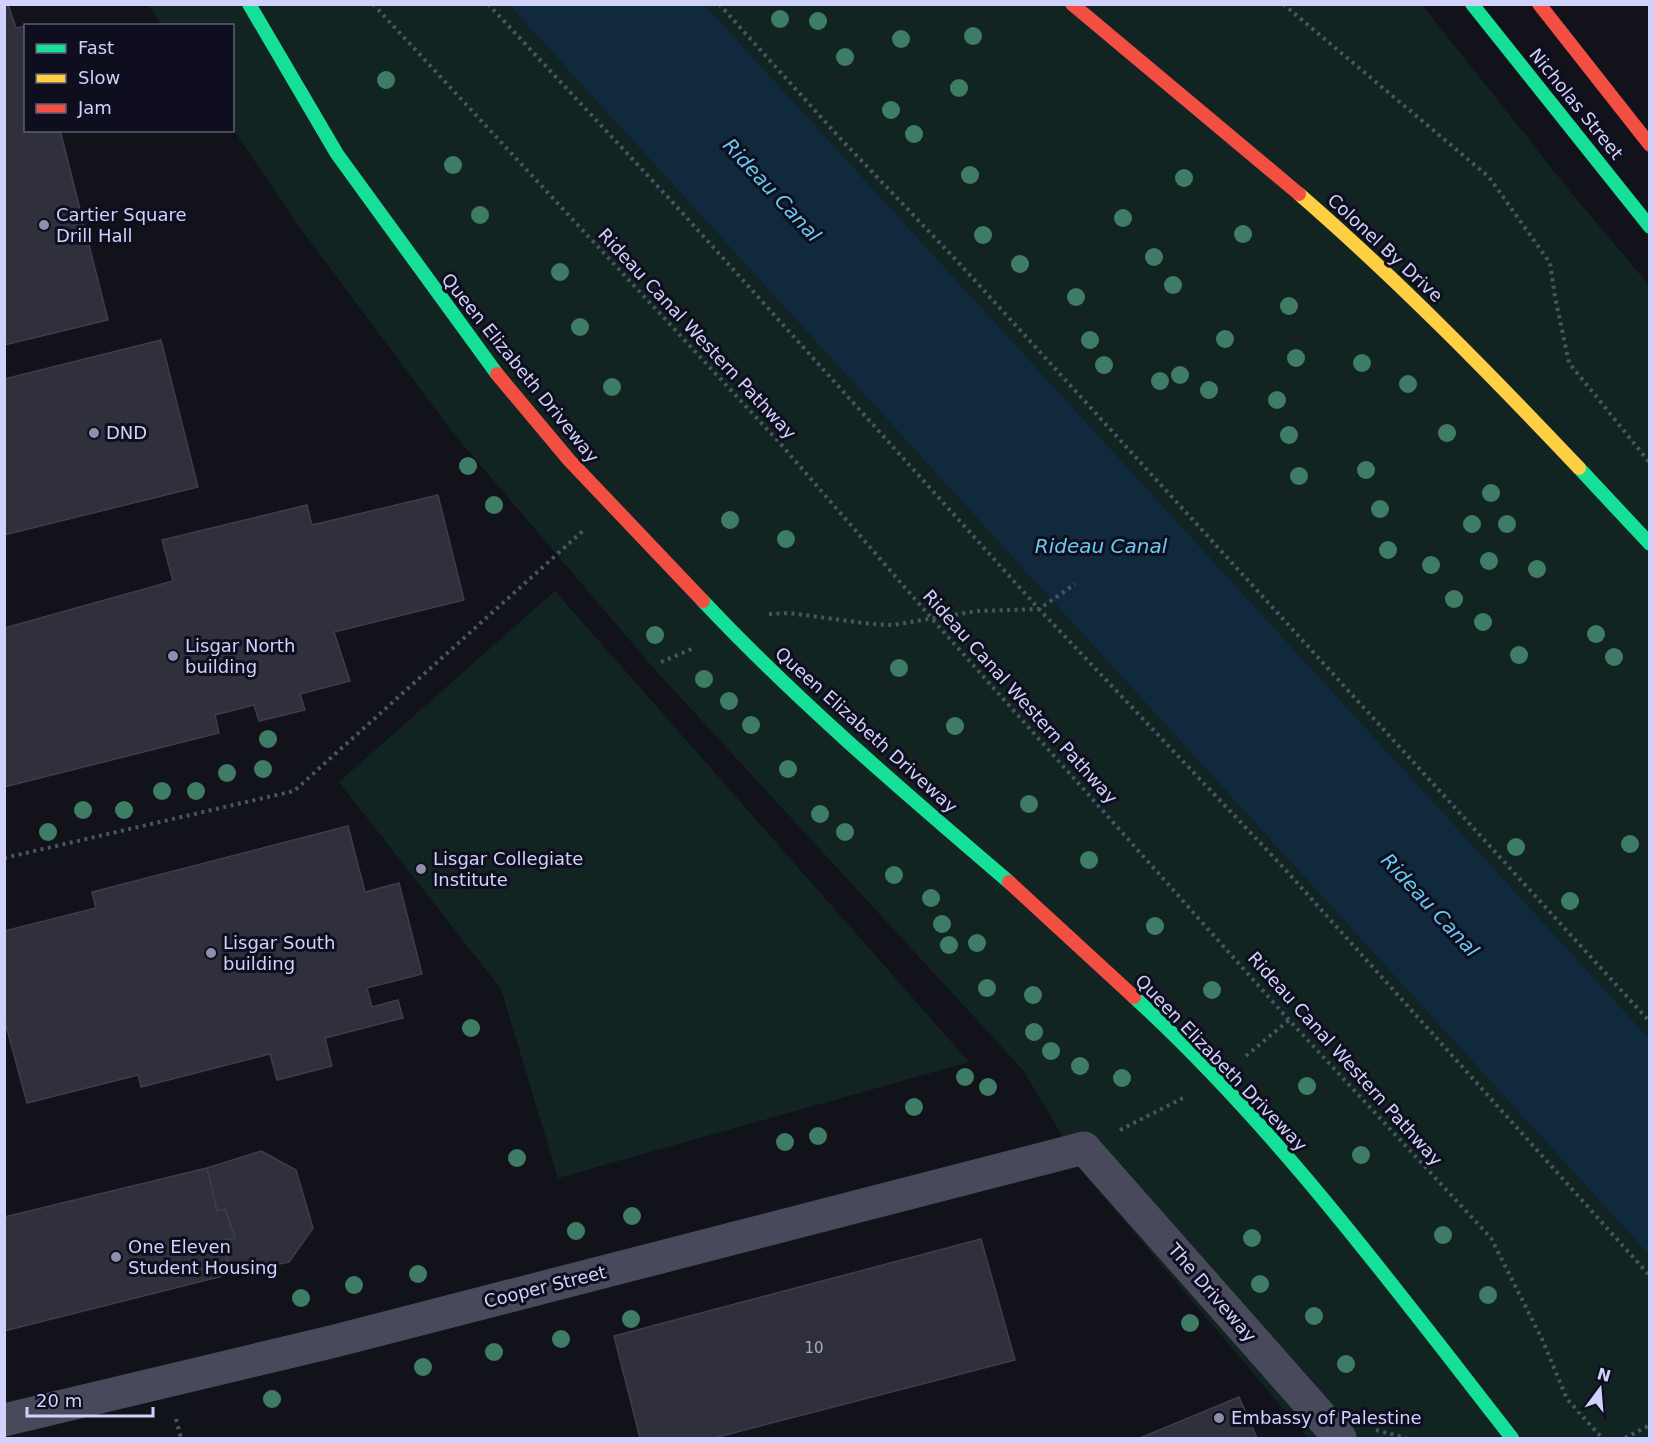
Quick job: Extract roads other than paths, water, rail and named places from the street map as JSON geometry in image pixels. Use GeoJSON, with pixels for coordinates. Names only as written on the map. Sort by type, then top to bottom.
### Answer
{"type":"FeatureCollection","features":[{"type":"Feature","properties":{"kind":"street","name":"Queen Elizabeth Driveway"},"geometry":{"type":"LineString","coordinates":[[249,4],[337,154],[444,306],[527,412],[612,506],[732,632],[884,775],[1012,885],[1202,1063],[1334,1211],[1512,1438]]}},
{"type":"Feature","properties":{"kind":"street","name":"Colonel By Drive"},"geometry":{"type":"LineString","coordinates":[[1072,4],[1312,205],[1377,264],[1558,444],[1650,544]]}},
{"type":"Feature","properties":{"kind":"street","name":"Nicholas Street"},"geometry":{"type":"LineString","coordinates":[[1472,4],[1650,227]]}},
{"type":"Feature","properties":{"kind":"street","name":"Nicholas Street"},"geometry":{"type":"LineString","coordinates":[[1539,4],[1650,145]]}},
{"type":"Feature","properties":{"kind":"street","name":"Cooper Street"},"geometry":{"type":"LineString","coordinates":[[4,1420],[335,1341],[1084,1148]]}},
{"type":"Feature","properties":{"kind":"street","name":"The Driveway"},"geometry":{"type":"LineString","coordinates":[[1084,1148],[1340,1438]]}},
{"type":"Feature","properties":{"kind":"water","name":"Rideau Canal"},"geometry":{"type":"Polygon","coordinates":[[[509,5],[705,5],[1649,1038],[1649,1255],[509,5]]]}},
{"type":"Feature","properties":{"kind":"place","name":"Cartier Square Drill Hall"},"geometry":{"type":"Point","coordinates":[44,225]}},
{"type":"Feature","properties":{"kind":"place","name":"DND"},"geometry":{"type":"Point","coordinates":[94,433]}},
{"type":"Feature","properties":{"kind":"place","name":"Lisgar North building"},"geometry":{"type":"Point","coordinates":[173,656]}},
{"type":"Feature","properties":{"kind":"place","name":"Lisgar Collegiate Institute"},"geometry":{"type":"Point","coordinates":[421,869]}},
{"type":"Feature","properties":{"kind":"place","name":"Lisgar South building"},"geometry":{"type":"Point","coordinates":[211,953]}},
{"type":"Feature","properties":{"kind":"place","name":"One Eleven Student Housing"},"geometry":{"type":"Point","coordinates":[116,1257]}},
{"type":"Feature","properties":{"kind":"place","name":"Embassy of Palestine"},"geometry":{"type":"Point","coordinates":[1219,1418]}}]}
